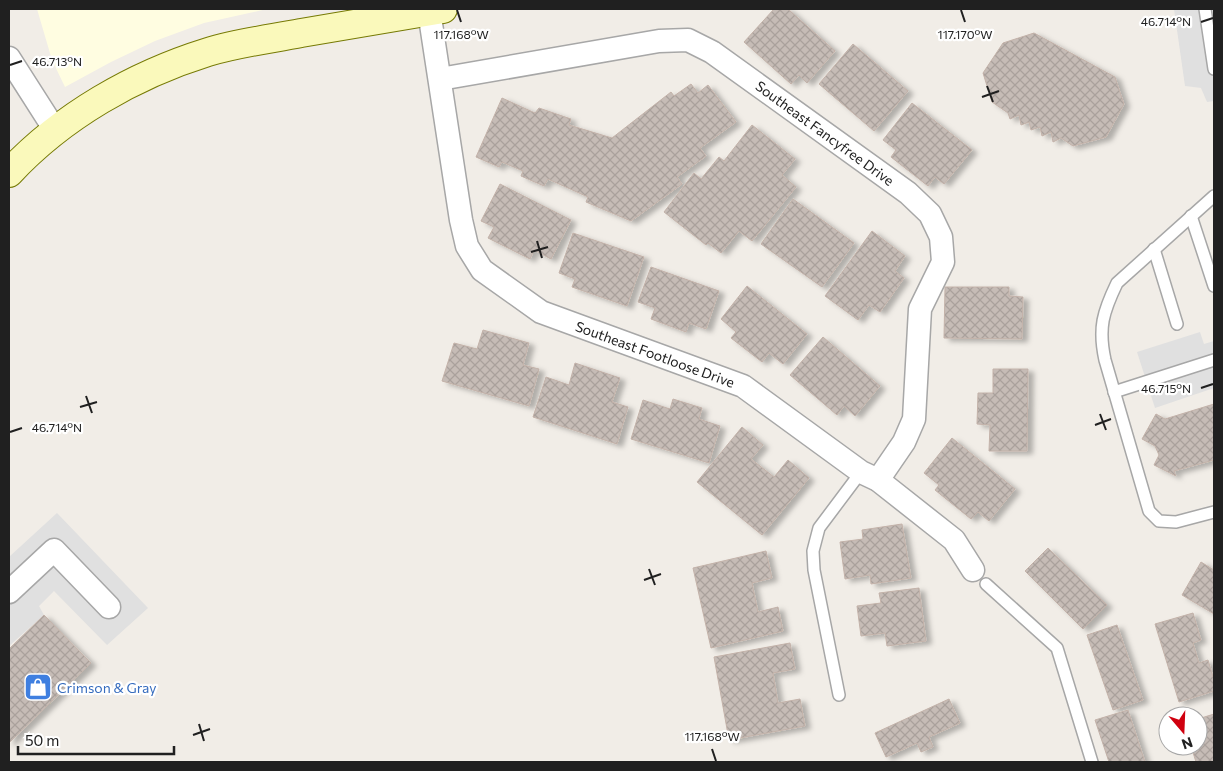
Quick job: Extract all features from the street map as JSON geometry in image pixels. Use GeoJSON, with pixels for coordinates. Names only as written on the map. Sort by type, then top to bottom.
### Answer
{"type":"FeatureCollection","features":[{"type":"Feature","properties":{"kind":"street","name":"Southeast Footloose Drive"},"geometry":{"type":"LineString","coordinates":[[434,10],[440,79],[461,220],[467,246],[482,270],[541,312],[743,386],[869,476],[954,540],[980,577]]}},
{"type":"Feature","properties":{"kind":"street"},"geometry":{"type":"LineString","coordinates":[[9,173],[28,153],[55,130],[130,84],[208,52],[236,45],[434,10]]}},
{"type":"Feature","properties":{"kind":"street","name":"Southeast Fancyfree Drive"},"geometry":{"type":"LineString","coordinates":[[440,79],[658,41],[688,40],[712,52],[908,193],[930,214],[941,236],[943,262],[920,309],[914,419],[904,442],[869,476]]}},
{"type":"Feature","properties":{"kind":"street"},"geometry":{"type":"LineString","coordinates":[[9,58],[55,130]]}},
{"type":"Feature","properties":{"kind":"street"},"geometry":{"type":"LineString","coordinates":[[9,592],[54,550],[109,607]]}},
{"type":"Feature","properties":{"kind":"lane"},"geometry":{"type":"LineString","coordinates":[[1205,9],[1214,69]]}},
{"type":"Feature","properties":{"kind":"lane"},"geometry":{"type":"LineString","coordinates":[[1214,196],[1117,283],[1103,317],[1101,340],[1114,392],[1149,511],[1159,521],[1176,522],[1214,512]]}},
{"type":"Feature","properties":{"kind":"lane"},"geometry":{"type":"LineString","coordinates":[[1191,216],[1214,286]]}},
{"type":"Feature","properties":{"kind":"lane"},"geometry":{"type":"LineString","coordinates":[[1154,249],[1177,324]]}},
{"type":"Feature","properties":{"kind":"lane"},"geometry":{"type":"LineString","coordinates":[[1114,392],[1214,360]]}},
{"type":"Feature","properties":{"kind":"lane","name":"Southeast Fancyfree Drive"},"geometry":{"type":"LineString","coordinates":[[838,695],[814,570],[813,551],[820,528],[869,476]]}},
{"type":"Feature","properties":{"kind":"lane"},"geometry":{"type":"LineString","coordinates":[[980,577],[1057,648],[1092,762]]}},
{"type":"Feature","properties":{"kind":"shaded area"},"geometry":{"type":"Polygon","coordinates":[[[37,9],[267,9],[204,23],[155,41],[65,87],[52,60],[37,9]]]}},
{"type":"Feature","properties":{"kind":"shaded area"},"geometry":{"type":"Polygon","coordinates":[[[1174,9],[1214,9],[1214,101],[1207,102],[1201,88],[1185,86],[1174,9]]]}},
{"type":"Feature","properties":{"kind":"shaded area"},"geometry":{"type":"Polygon","coordinates":[[[1200,332],[1204,344],[1214,341],[1214,388],[1155,408],[1137,352],[1200,332]]]}},
{"type":"Feature","properties":{"kind":"shaded area"},"geometry":{"type":"Polygon","coordinates":[[[57,513],[148,608],[107,645],[54,591],[39,606],[44,615],[9,646],[9,557],[57,513]]]}},
{"type":"Feature","properties":{"kind":"building"},"geometry":{"type":"Polygon","coordinates":[[[774,9],[788,9],[835,51],[807,83],[799,75],[791,84],[744,42],[774,9]]]}},
{"type":"Feature","properties":{"kind":"building"},"geometry":{"type":"Polygon","coordinates":[[[1034,33],[1115,77],[1124,104],[1106,137],[1073,146],[1061,138],[1053,142],[1051,132],[1042,136],[1040,127],[1031,130],[1029,122],[1021,125],[1019,115],[1010,119],[1008,113],[992,102],[983,73],[1003,43],[1034,33]]]}},
{"type":"Feature","properties":{"kind":"building"},"geometry":{"type":"Polygon","coordinates":[[[853,44],[908,91],[874,131],[819,84],[853,44]]]}},
{"type":"Feature","properties":{"kind":"building"},"geometry":{"type":"Polygon","coordinates":[[[691,84],[698,93],[708,85],[736,122],[700,148],[706,156],[677,177],[682,184],[631,221],[586,202],[588,197],[548,179],[544,186],[521,176],[523,171],[502,162],[499,167],[476,157],[502,98],[535,113],[539,108],[571,119],[569,125],[612,138],[671,92],[674,96],[691,84]]]}},
{"type":"Feature","properties":{"kind":"building"},"geometry":{"type":"Polygon","coordinates":[[[912,103],[972,150],[944,184],[935,177],[928,186],[891,157],[896,150],[883,140],[912,103]]]}},
{"type":"Feature","properties":{"kind":"building"},"geometry":{"type":"Polygon","coordinates":[[[752,125],[795,159],[782,175],[796,187],[752,241],[739,231],[721,253],[708,243],[706,245],[664,212],[694,173],[701,179],[719,157],[724,161],[752,125]]]}},
{"type":"Feature","properties":{"kind":"building"},"geometry":{"type":"Polygon","coordinates":[[[500,184],[571,220],[551,259],[534,250],[530,259],[488,238],[494,227],[481,221],[500,184]]]}},
{"type":"Feature","properties":{"kind":"building"},"geometry":{"type":"Polygon","coordinates":[[[793,199],[854,243],[822,287],[761,244],[793,199]]]}},
{"type":"Feature","properties":{"kind":"building"},"geometry":{"type":"Polygon","coordinates":[[[872,231],[905,256],[895,271],[904,278],[880,312],[869,305],[858,320],[825,296],[872,231]]]}},
{"type":"Feature","properties":{"kind":"building"},"geometry":{"type":"Polygon","coordinates":[[[573,233],[644,257],[627,306],[572,287],[575,279],[559,273],[573,233]]]}},
{"type":"Feature","properties":{"kind":"building"},"geometry":{"type":"Polygon","coordinates":[[[651,267],[719,291],[706,329],[689,323],[686,332],[651,319],[655,308],[638,302],[651,267]]]}},
{"type":"Feature","properties":{"kind":"building"},"geometry":{"type":"Polygon","coordinates":[[[747,286],[807,334],[783,364],[769,353],[762,362],[731,338],[736,332],[721,319],[747,286]]]}},
{"type":"Feature","properties":{"kind":"building"},"geometry":{"type":"Polygon","coordinates":[[[945,287],[1009,287],[1009,296],[1023,297],[1022,339],[944,338],[945,287]]]}},
{"type":"Feature","properties":{"kind":"building"},"geometry":{"type":"Polygon","coordinates":[[[483,330],[529,343],[523,365],[539,369],[529,406],[442,381],[454,343],[477,349],[483,330]]]}},
{"type":"Feature","properties":{"kind":"building"},"geometry":{"type":"Polygon","coordinates":[[[823,337],[880,386],[855,416],[844,406],[837,415],[790,375],[823,337]]]}},
{"type":"Feature","properties":{"kind":"building"},"geometry":{"type":"Polygon","coordinates":[[[575,363],[620,378],[612,402],[628,407],[617,444],[533,417],[546,377],[569,385],[575,363]]]}},
{"type":"Feature","properties":{"kind":"building"},"geometry":{"type":"Polygon","coordinates":[[[993,369],[1028,369],[1027,451],[989,451],[990,425],[977,424],[978,393],[993,393],[993,369]]]}},
{"type":"Feature","properties":{"kind":"building"},"geometry":{"type":"Polygon","coordinates":[[[673,399],[702,408],[699,419],[720,426],[709,463],[631,439],[643,400],[670,409],[673,399]]]}},
{"type":"Feature","properties":{"kind":"building"},"geometry":{"type":"Polygon","coordinates":[[[1214,404],[1214,460],[1174,471],[1176,476],[1154,465],[1159,455],[1155,446],[1142,439],[1156,414],[1165,419],[1214,404]]]}},
{"type":"Feature","properties":{"kind":"building"},"geometry":{"type":"Polygon","coordinates":[[[742,427],[763,445],[751,459],[774,477],[788,460],[809,478],[762,535],[697,482],[742,427]]]}},
{"type":"Feature","properties":{"kind":"building"},"geometry":{"type":"Polygon","coordinates":[[[952,438],[1015,489],[989,521],[978,512],[971,519],[935,490],[939,485],[924,473],[952,438]]]}},
{"type":"Feature","properties":{"kind":"building"},"geometry":{"type":"Polygon","coordinates":[[[902,524],[911,578],[871,584],[870,575],[845,579],[840,542],[863,539],[862,530],[902,524]]]}},
{"type":"Feature","properties":{"kind":"building"},"geometry":{"type":"Polygon","coordinates":[[[1048,548],[1107,605],[1083,629],[1025,571],[1048,548]]]}},
{"type":"Feature","properties":{"kind":"building"},"geometry":{"type":"Polygon","coordinates":[[[766,551],[772,578],[752,583],[758,612],[778,607],[783,631],[711,648],[693,568],[766,551]]]}},
{"type":"Feature","properties":{"kind":"building"},"geometry":{"type":"Polygon","coordinates":[[[1201,562],[1214,570],[1214,614],[1182,595],[1201,562]]]}},
{"type":"Feature","properties":{"kind":"building"},"geometry":{"type":"Polygon","coordinates":[[[919,588],[926,641],[887,646],[885,633],[861,636],[857,606],[881,603],[879,593],[919,588]]]}},
{"type":"Feature","properties":{"kind":"building"},"geometry":{"type":"Polygon","coordinates":[[[1193,613],[1201,640],[1193,643],[1199,663],[1208,660],[1214,680],[1214,691],[1179,702],[1155,624],[1193,613]]]}},
{"type":"Feature","properties":{"kind":"building","name":"Crimson & Gray"},"geometry":{"type":"Polygon","coordinates":[[[44,615],[91,663],[9,743],[9,649],[44,615]]]}},
{"type":"Feature","properties":{"kind":"building"},"geometry":{"type":"Polygon","coordinates":[[[1117,625],[1143,700],[1113,710],[1087,635],[1117,625]]]}},
{"type":"Feature","properties":{"kind":"building"},"geometry":{"type":"Polygon","coordinates":[[[790,643],[795,669],[773,673],[778,703],[800,699],[805,726],[729,740],[714,657],[790,643]]]}},
{"type":"Feature","properties":{"kind":"building"},"geometry":{"type":"Polygon","coordinates":[[[949,699],[960,723],[929,737],[933,747],[921,752],[917,743],[886,757],[875,733],[949,699]]]}},
{"type":"Feature","properties":{"kind":"building"},"geometry":{"type":"Polygon","coordinates":[[[1128,710],[1145,762],[1109,762],[1095,720],[1128,710]]]}},
{"type":"Feature","properties":{"kind":"building"},"geometry":{"type":"Polygon","coordinates":[[[1214,714],[1214,762],[1196,762],[1194,756],[1208,756],[1208,716],[1214,714]]]}},
{"type":"Feature","properties":{"kind":"place","name":"Crimson & Gray"},"geometry":{"type":"Point","coordinates":[38,687]}}]}
